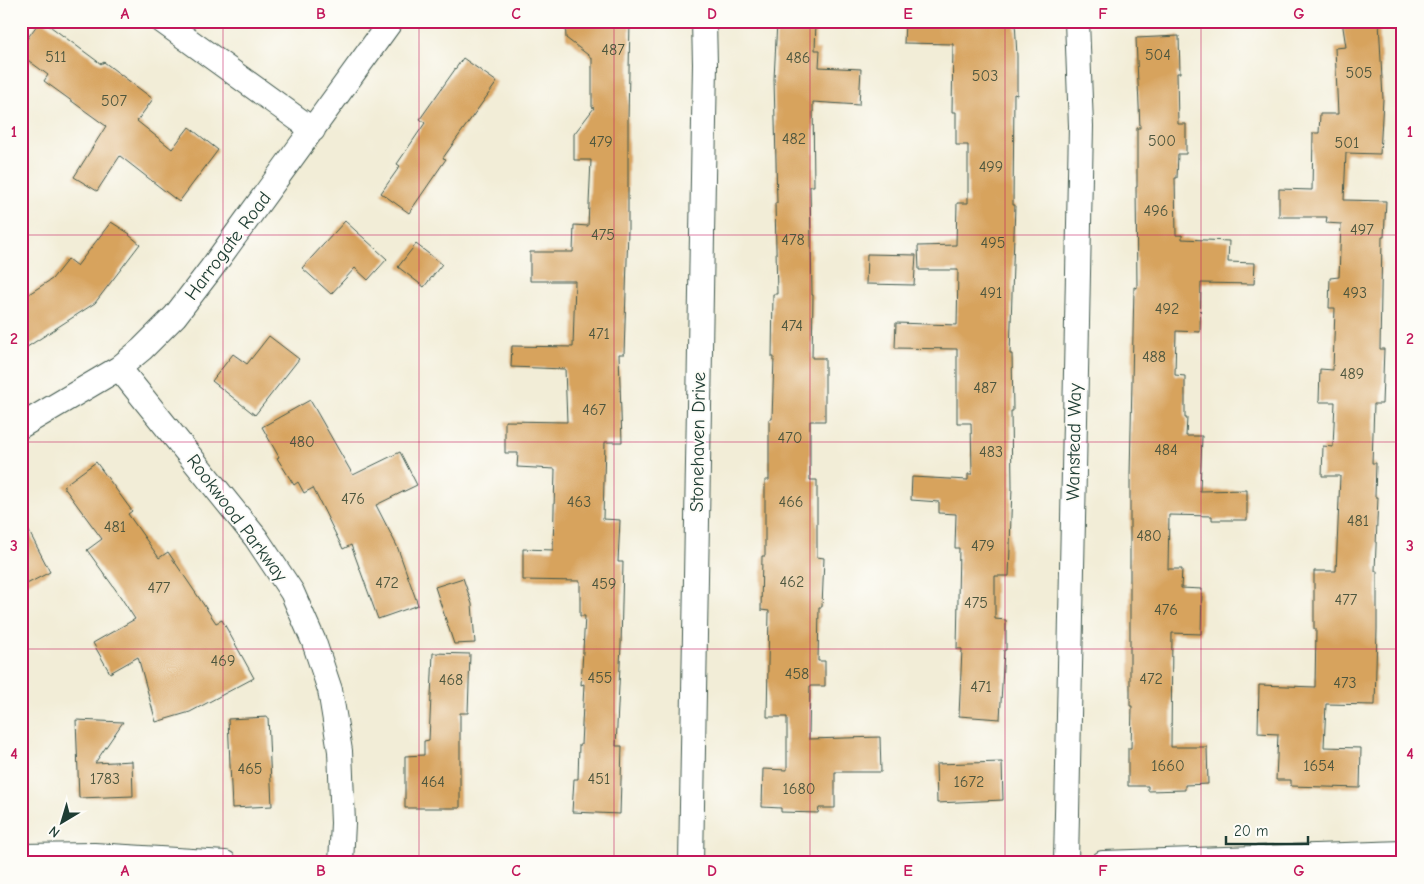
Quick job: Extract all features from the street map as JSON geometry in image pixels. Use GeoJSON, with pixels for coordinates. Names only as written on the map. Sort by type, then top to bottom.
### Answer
{"type":"FeatureCollection","features":[{"type":"Feature","properties":{"kind":"street"},"geometry":{"type":"LineString","coordinates":[[162,21],[313,130]]}},
{"type":"Feature","properties":{"kind":"street","name":"Harrogate Road"},"geometry":{"type":"LineString","coordinates":[[21,426],[119,368],[142,350],[175,316],[212,269],[391,21]]}},
{"type":"Feature","properties":{"kind":"street","name":"Stonehaven Drive"},"geometry":{"type":"LineString","coordinates":[[691,863],[705,74],[704,21]]}},
{"type":"Feature","properties":{"kind":"street","name":"Wanstead Way"},"geometry":{"type":"LineString","coordinates":[[1066,863],[1080,136],[1077,21]]}},
{"type":"Feature","properties":{"kind":"street","name":"Rookwood Parkway"},"geometry":{"type":"LineString","coordinates":[[119,368],[256,538],[292,592],[314,642],[330,690],[340,751],[343,823],[341,863]]}},
{"type":"Feature","properties":{"kind":"street"},"geometry":{"type":"LineString","coordinates":[[1103,863],[1403,853]]}},
{"type":"Feature","properties":{"kind":"street"},"geometry":{"type":"LineString","coordinates":[[21,856],[94,856],[225,863]]}},
{"type":"Feature","properties":{"kind":"building"},"geometry":{"type":"Polygon","coordinates":[[[40,21],[43,21],[101,64],[104,62],[153,99],[137,121],[172,149],[189,127],[218,150],[179,202],[120,156],[97,191],[74,177],[106,126],[44,81],[48,75],[21,55],[21,47],[40,21]]]}},
{"type":"Feature","properties":{"kind":"building"},"geometry":{"type":"Polygon","coordinates":[[[565,21],[630,21],[628,230],[624,354],[619,354],[622,442],[605,442],[603,519],[620,520],[618,562],[623,562],[616,746],[622,746],[620,814],[572,812],[574,779],[578,779],[584,684],[581,685],[585,616],[580,616],[580,581],[523,580],[523,549],[553,550],[555,469],[517,467],[518,453],[505,453],[505,421],[567,422],[565,369],[511,367],[512,346],[573,347],[575,281],[530,281],[530,252],[573,252],[574,225],[588,226],[591,160],[574,160],[574,134],[594,108],[592,107],[592,58],[566,38],[565,21]]]}},
{"type":"Feature","properties":{"kind":"building"},"geometry":{"type":"Polygon","coordinates":[[[777,21],[816,21],[815,50],[820,50],[819,67],[861,69],[859,105],[813,102],[814,186],[810,186],[813,295],[812,358],[825,358],[825,421],[810,421],[810,480],[817,480],[817,557],[824,558],[822,607],[819,607],[818,661],[825,661],[825,686],[810,686],[809,739],[880,737],[881,772],[835,772],[835,808],[819,808],[818,813],[781,812],[781,808],[762,807],[763,769],[787,770],[787,717],[767,717],[769,611],[761,610],[762,556],[765,556],[765,480],[769,480],[769,419],[772,419],[774,357],[772,357],[773,294],[777,294],[774,79],[777,21]]]}},
{"type":"Feature","properties":{"kind":"building"},"geometry":{"type":"Polygon","coordinates":[[[905,21],[1015,21],[1017,95],[1014,94],[1013,205],[1015,205],[1010,354],[1012,354],[1013,411],[1011,411],[1012,487],[1009,576],[995,576],[995,619],[1006,620],[1006,650],[1004,650],[1000,719],[959,716],[962,649],[957,649],[959,548],[955,548],[956,514],[939,513],[939,502],[911,500],[912,477],[968,480],[968,474],[972,474],[971,423],[957,423],[957,349],[895,348],[896,323],[957,325],[958,270],[919,270],[918,246],[956,245],[957,203],[968,203],[968,145],[956,145],[956,112],[952,112],[953,44],[904,43],[905,21]]]}},
{"type":"Feature","properties":{"kind":"building"},"geometry":{"type":"Polygon","coordinates":[[[1342,21],[1379,21],[1383,99],[1380,154],[1346,153],[1344,200],[1386,201],[1384,237],[1382,237],[1380,349],[1384,349],[1382,404],[1374,404],[1372,463],[1376,463],[1375,497],[1378,497],[1375,571],[1377,571],[1377,629],[1375,705],[1326,704],[1324,747],[1361,748],[1360,788],[1291,786],[1291,780],[1276,780],[1278,734],[1258,733],[1259,685],[1315,687],[1314,571],[1336,571],[1340,476],[1322,476],[1323,446],[1333,447],[1335,402],[1319,402],[1320,369],[1333,370],[1335,308],[1329,308],[1330,278],[1339,277],[1341,224],[1326,223],[1327,217],[1279,217],[1279,189],[1312,190],[1313,133],[1319,133],[1320,114],[1338,114],[1335,48],[1346,47],[1342,21]]]}},
{"type":"Feature","properties":{"kind":"building"},"geometry":{"type":"Polygon","coordinates":[[[1179,36],[1180,73],[1177,73],[1178,124],[1186,124],[1186,154],[1178,154],[1177,178],[1175,178],[1176,235],[1182,235],[1182,239],[1229,241],[1228,262],[1255,263],[1254,284],[1201,283],[1200,332],[1176,331],[1175,375],[1185,376],[1186,436],[1202,436],[1200,491],[1247,490],[1247,520],[1212,520],[1212,516],[1169,515],[1168,569],[1182,569],[1181,588],[1202,589],[1201,634],[1172,633],[1171,747],[1207,747],[1208,784],[1185,785],[1185,790],[1148,791],[1148,786],[1128,786],[1128,748],[1131,748],[1132,706],[1130,706],[1130,475],[1134,287],[1137,288],[1137,128],[1140,128],[1136,38],[1179,36]]]}},
{"type":"Feature","properties":{"kind":"building"},"geometry":{"type":"Polygon","coordinates":[[[463,58],[497,82],[443,158],[446,159],[409,213],[381,193],[400,166],[397,164],[425,123],[420,119],[463,58]]]}},
{"type":"Feature","properties":{"kind":"building"},"geometry":{"type":"Polygon","coordinates":[[[345,221],[387,259],[368,280],[355,268],[331,294],[302,268],[345,221]]]}},
{"type":"Feature","properties":{"kind":"building"},"geometry":{"type":"Polygon","coordinates":[[[111,222],[130,234],[140,244],[95,303],[21,351],[21,299],[52,279],[68,259],[77,266],[111,222]]]}},
{"type":"Feature","properties":{"kind":"building"},"geometry":{"type":"Polygon","coordinates":[[[416,244],[442,264],[424,287],[398,267],[416,244]]]}},
{"type":"Feature","properties":{"kind":"building"},"geometry":{"type":"Polygon","coordinates":[[[867,254],[916,255],[914,285],[866,284],[867,254]]]}},
{"type":"Feature","properties":{"kind":"building"},"geometry":{"type":"Polygon","coordinates":[[[269,336],[299,359],[255,415],[212,381],[233,354],[247,364],[269,336]]]}},
{"type":"Feature","properties":{"kind":"building"},"geometry":{"type":"Polygon","coordinates":[[[310,400],[353,475],[400,452],[417,485],[376,505],[397,546],[418,605],[378,619],[351,545],[343,549],[313,488],[304,493],[298,482],[294,485],[277,458],[279,457],[262,427],[310,400]]]}},
{"type":"Feature","properties":{"kind":"building"},"geometry":{"type":"Polygon","coordinates":[[[96,462],[132,511],[128,514],[159,558],[168,552],[216,623],[222,620],[254,678],[190,712],[156,722],[138,657],[110,673],[93,643],[135,619],[87,550],[102,539],[63,486],[96,462]]]}},
{"type":"Feature","properties":{"kind":"building"},"geometry":{"type":"Polygon","coordinates":[[[21,516],[50,572],[21,587],[21,516]]]}},
{"type":"Feature","properties":{"kind":"building"},"geometry":{"type":"Polygon","coordinates":[[[463,578],[472,604],[475,643],[454,644],[435,587],[463,578]]]}},
{"type":"Feature","properties":{"kind":"building"},"geometry":{"type":"Polygon","coordinates":[[[433,653],[470,654],[468,713],[460,713],[460,808],[405,808],[405,756],[424,755],[424,741],[429,740],[433,653]]]}},
{"type":"Feature","properties":{"kind":"building"},"geometry":{"type":"Polygon","coordinates":[[[268,717],[272,806],[232,808],[228,719],[268,717]]]}},
{"type":"Feature","properties":{"kind":"building"},"geometry":{"type":"Polygon","coordinates":[[[76,720],[123,722],[95,763],[132,761],[133,796],[79,798],[76,720]]]}},
{"type":"Feature","properties":{"kind":"building"},"geometry":{"type":"Polygon","coordinates":[[[1002,762],[1003,800],[937,803],[936,764],[1002,762]]]}}]}
